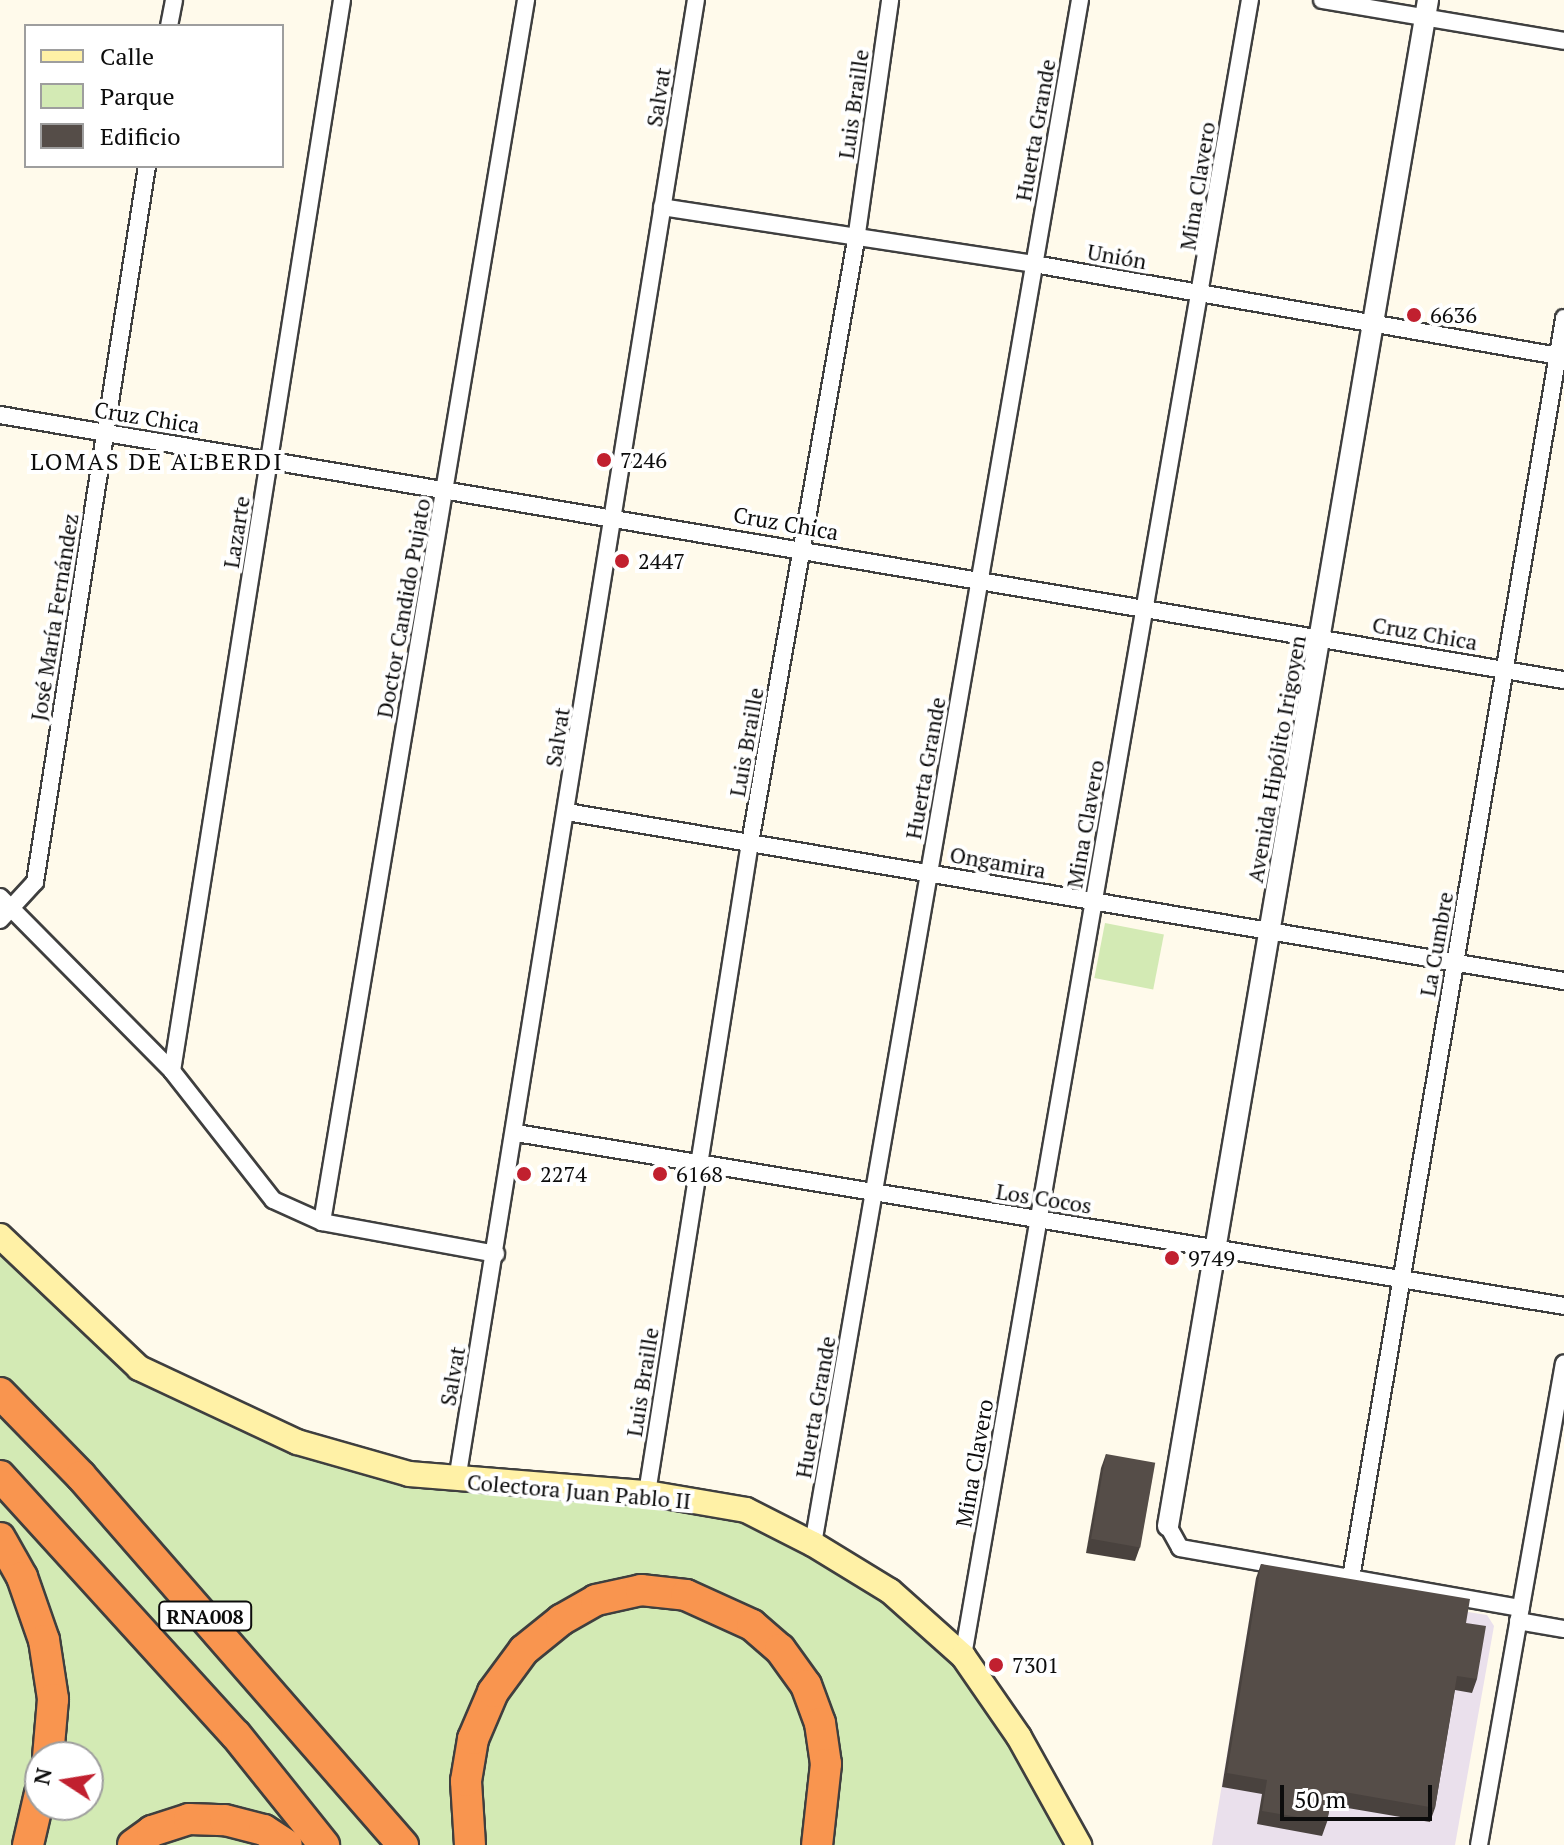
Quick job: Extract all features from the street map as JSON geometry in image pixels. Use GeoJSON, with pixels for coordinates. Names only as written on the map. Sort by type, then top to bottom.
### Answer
{"type":"FeatureCollection","features":[{"type":"Feature","properties":{"kind":"highway","name":"RNA008"},"geometry":{"type":"LineString","coordinates":[[0,1393],[81,1476],[403,1845]]}},
{"type":"Feature","properties":{"kind":"highway","name":"RNA008"},"geometry":{"type":"LineString","coordinates":[[0,1476],[236,1735],[324,1845]]}},
{"type":"Feature","properties":{"kind":"highway"},"geometry":{"type":"LineString","coordinates":[[0,1538],[22,1577],[44,1640],[53,1699],[49,1741]]}},
{"type":"Feature","properties":{"kind":"highway"},"geometry":{"type":"LineString","coordinates":[[470,1845],[466,1781],[473,1739],[493,1692],[524,1650],[561,1620],[596,1600],[641,1590],[686,1595],[752,1625],[780,1649],[806,1685],[820,1723],[826,1764],[817,1845]]}},
{"type":"Feature","properties":{"kind":"highway"},"geometry":{"type":"LineString","coordinates":[[133,1845],[152,1831],[189,1819],[225,1820],[264,1830],[287,1845]]}},
{"type":"Feature","properties":{"kind":"highway"},"geometry":{"type":"LineString","coordinates":[[28,1845],[34,1821]]}},
{"type":"Feature","properties":{"kind":"main road","name":"Colectora Juan Pablo II"},"geometry":{"type":"LineString","coordinates":[[0,1236],[139,1368],[297,1442],[409,1474],[647,1493],[746,1510],[813,1544],[890,1591],[963,1656],[1066,1816],[1079,1845]]}},
{"type":"Feature","properties":{"kind":"main road"},"geometry":{"type":"LineString","coordinates":[[1066,1816],[1096,1845]]}},
{"type":"Feature","properties":{"kind":"street"},"geometry":{"type":"LineString","coordinates":[[169,24],[174,0]]}},
{"type":"Feature","properties":{"kind":"street","name":"Lazarte"},"geometry":{"type":"LineString","coordinates":[[172,1071],[342,0]]}},
{"type":"Feature","properties":{"kind":"street","name":"Doctor Candido Pujato"},"geometry":{"type":"LineString","coordinates":[[322,1222],[526,0]]}},
{"type":"Feature","properties":{"kind":"street","name":"Salvat"},"geometry":{"type":"LineString","coordinates":[[457,1480],[516,1133],[696,0]]}},
{"type":"Feature","properties":{"kind":"street","name":"Luis Braille"},"geometry":{"type":"LineString","coordinates":[[647,1493],[750,843],[856,240],[890,0]]}},
{"type":"Feature","properties":{"kind":"street","name":"Huerta Grande"},"geometry":{"type":"LineString","coordinates":[[813,1544],[1080,0]]}},
{"type":"Feature","properties":{"kind":"street","name":"Mina Clavero"},"geometry":{"type":"LineString","coordinates":[[963,1656],[1144,607],[1202,294],[1250,0]]}},
{"type":"Feature","properties":{"kind":"street"},"geometry":{"type":"LineString","coordinates":[[1322,0],[1426,9],[1564,41]]}},
{"type":"Feature","properties":{"kind":"street","name":"Avenida Hipólito Irigoyen"},"geometry":{"type":"LineString","coordinates":[[1168,1526],[1323,638],[1426,9]]}},
{"type":"Feature","properties":{"kind":"street","name":"José María Fernández"},"geometry":{"type":"LineString","coordinates":[[4,909],[35,882],[147,168]]}},
{"type":"Feature","properties":{"kind":"street","name":"Unión"},"geometry":{"type":"LineString","coordinates":[[662,207],[856,240],[1034,264],[1561,356]]}},
{"type":"Feature","properties":{"kind":"street","name":"La Cumbre"},"geometry":{"type":"LineString","coordinates":[[1351,1578],[1504,670],[1561,356],[1564,318]]}},
{"type":"Feature","properties":{"kind":"street","name":"Cruz Chica"},"geometry":{"type":"LineString","coordinates":[[0,415],[803,548],[1564,680]]}},
{"type":"Feature","properties":{"kind":"street","name":"Ongamira"},"geometry":{"type":"LineString","coordinates":[[567,812],[1564,981]]}},
{"type":"Feature","properties":{"kind":"street"},"geometry":{"type":"LineString","coordinates":[[4,909],[172,1071],[273,1200],[322,1222],[496,1254]]}},
{"type":"Feature","properties":{"kind":"street","name":"Los Cocos"},"geometry":{"type":"LineString","coordinates":[[516,1133],[1564,1306]]}},
{"type":"Feature","properties":{"kind":"street"},"geometry":{"type":"LineString","coordinates":[[1479,1845],[1564,1363]]}},
{"type":"Feature","properties":{"kind":"street"},"geometry":{"type":"LineString","coordinates":[[1168,1526],[1180,1548],[1351,1578],[1520,1614],[1564,1629]]}},
{"type":"Feature","properties":{"kind":"shaded area"},"geometry":{"type":"Polygon","coordinates":[[[1256,1578],[1487,1615],[1494,1626],[1455,1845],[1212,1845],[1256,1578]]]}},
{"type":"Feature","properties":{"kind":"green space"},"geometry":{"type":"Polygon","coordinates":[[[1105,923],[1164,934],[1153,989],[1094,978],[1105,923]]]}},
{"type":"Feature","properties":{"kind":"green space"},"geometry":{"type":"Polygon","coordinates":[[[0,1236],[139,1368],[410,1474],[746,1510],[813,1544],[963,1656],[1079,1845],[0,1845],[0,1236]]]}},
{"type":"Feature","properties":{"kind":"building"},"geometry":{"type":"Polygon","coordinates":[[[1106,1454],[1155,1463],[1140,1547],[1091,1539],[1106,1454]]]}},
{"type":"Feature","properties":{"kind":"building"},"geometry":{"type":"Polygon","coordinates":[[[1261,1564],[1470,1599],[1466,1623],[1486,1626],[1477,1679],[1457,1676],[1435,1808],[1333,1790],[1327,1822],[1262,1811],[1267,1780],[1227,1773],[1261,1564]]]}},
{"type":"Feature","properties":{"kind":"place","name":"6636"},"geometry":{"type":"Point","coordinates":[1414,315]}},
{"type":"Feature","properties":{"kind":"place","name":"7246"},"geometry":{"type":"Point","coordinates":[604,460]}},
{"type":"Feature","properties":{"kind":"place","name":"2447"},"geometry":{"type":"Point","coordinates":[622,561]}},
{"type":"Feature","properties":{"kind":"place","name":"2274"},"geometry":{"type":"Point","coordinates":[524,1174]}},
{"type":"Feature","properties":{"kind":"place","name":"6168"},"geometry":{"type":"Point","coordinates":[660,1174]}},
{"type":"Feature","properties":{"kind":"place","name":"9749"},"geometry":{"type":"Point","coordinates":[1172,1258]}},
{"type":"Feature","properties":{"kind":"place","name":"7301"},"geometry":{"type":"Point","coordinates":[996,1665]}},
{"type":"Feature","properties":{"kind":"district","name":"LOMAS DE ALBERDI"},"geometry":{"type":"Point","coordinates":[157,462]}}]}
